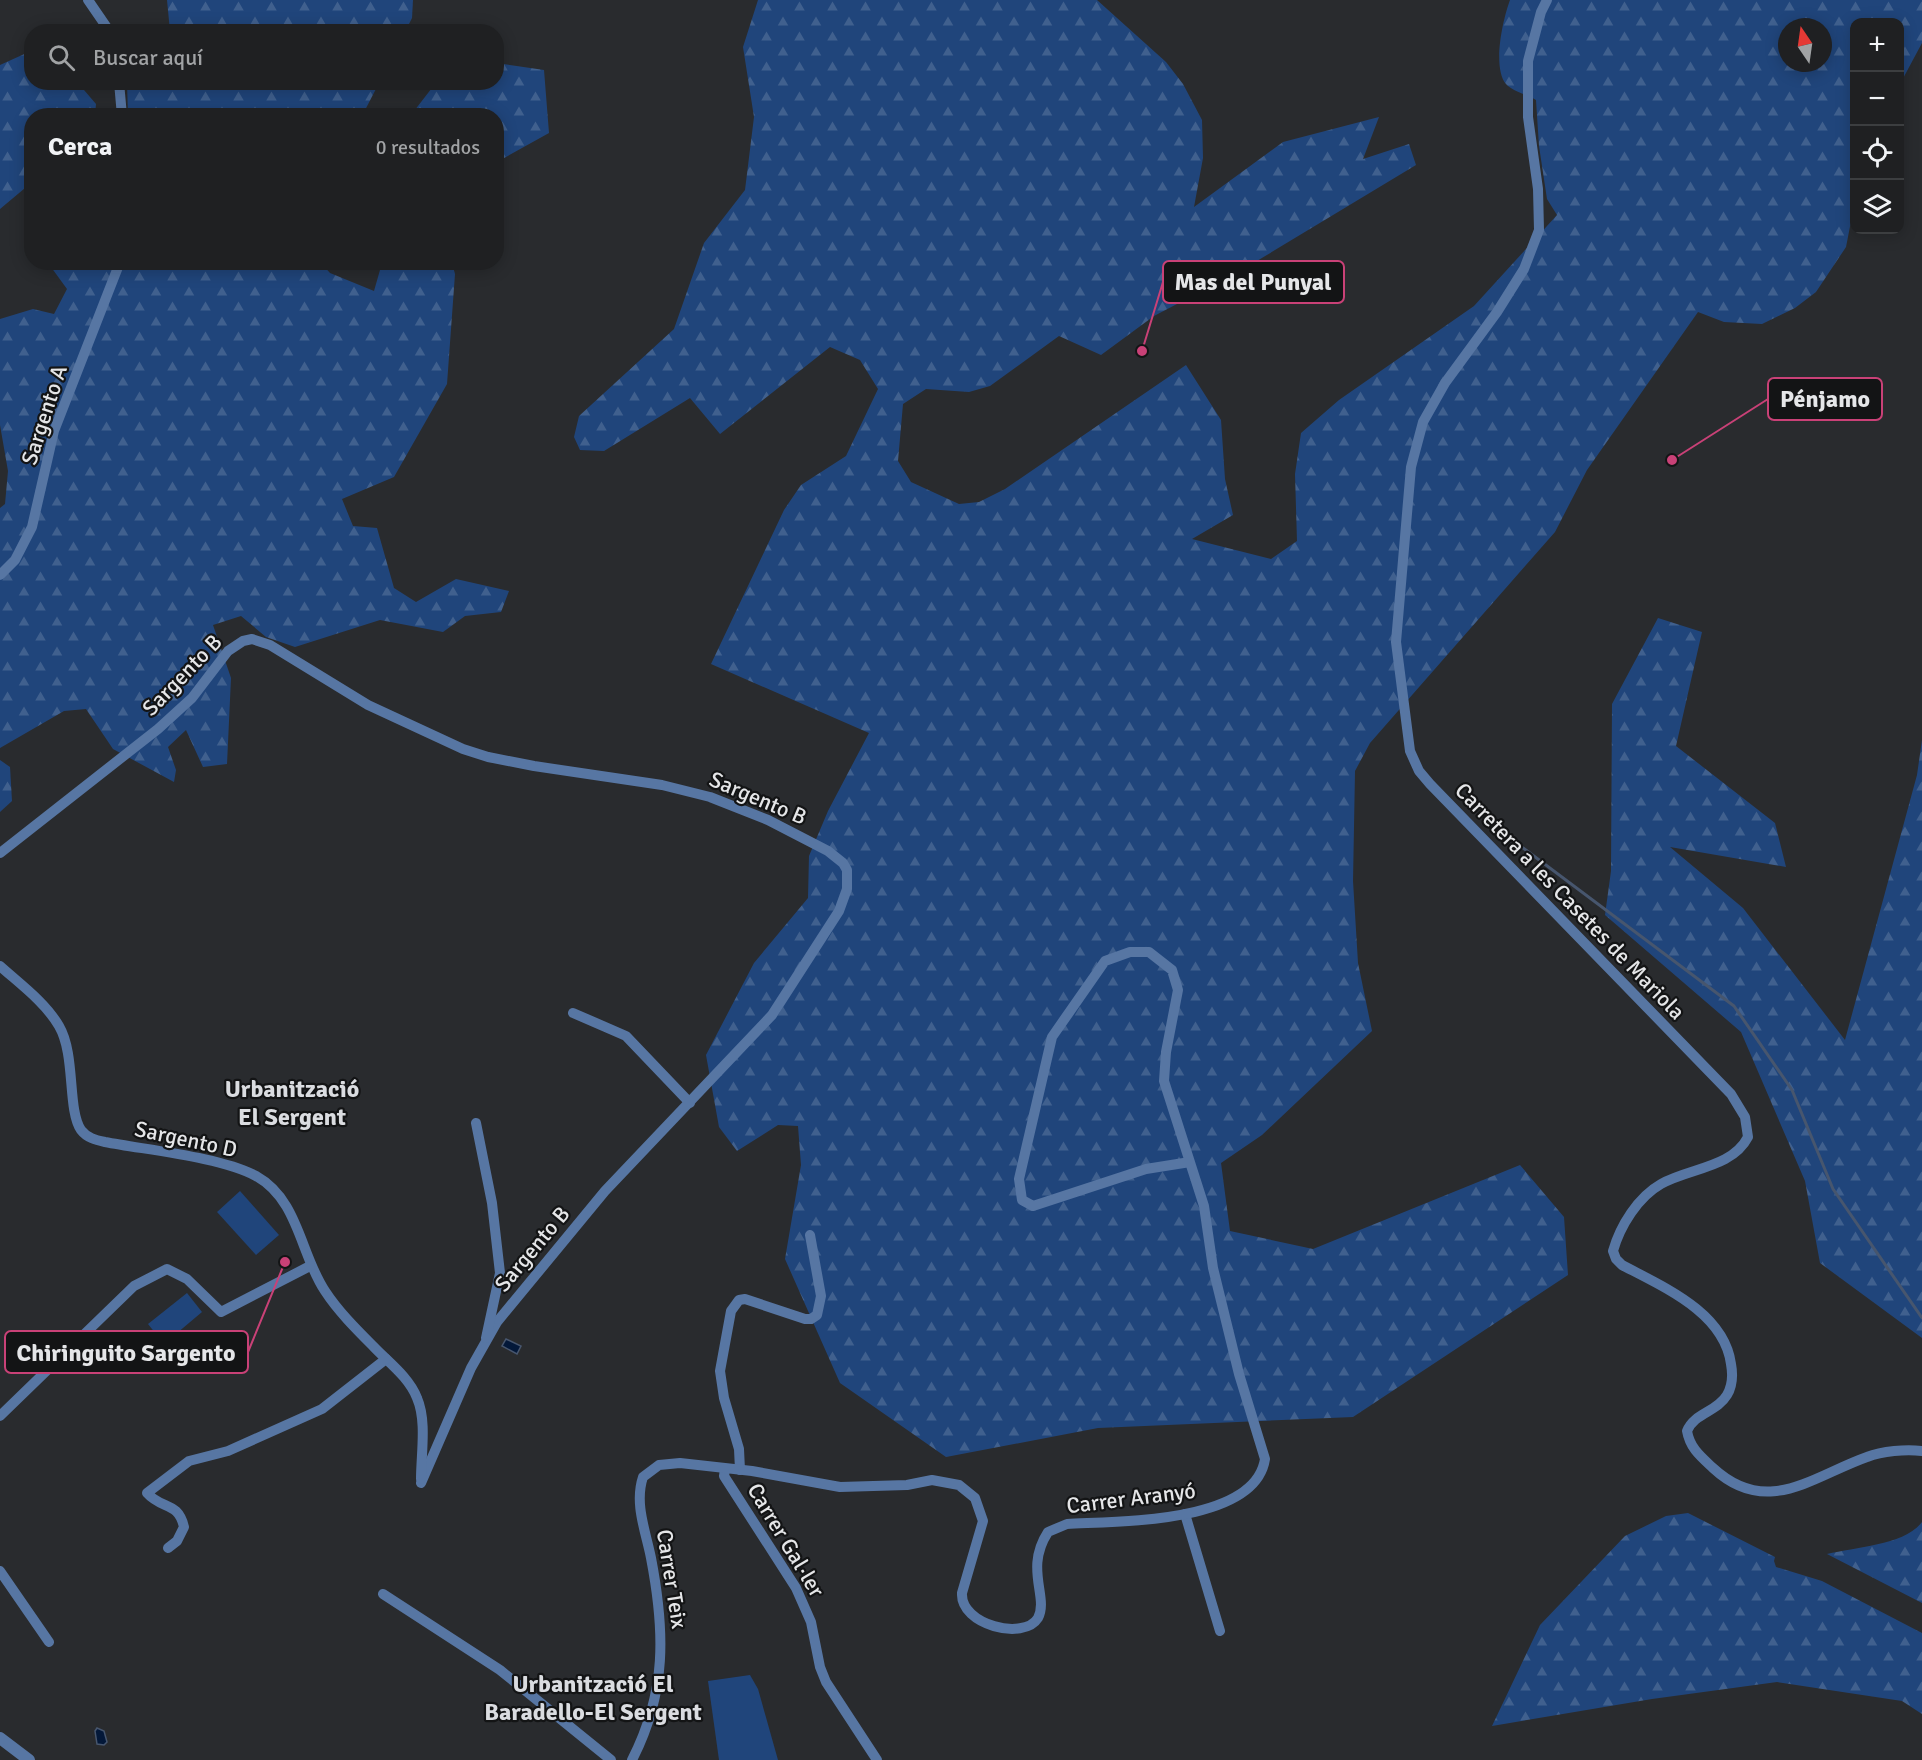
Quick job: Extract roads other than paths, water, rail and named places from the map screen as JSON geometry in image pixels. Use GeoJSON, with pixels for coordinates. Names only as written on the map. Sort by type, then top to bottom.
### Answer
{"type":"FeatureCollection","features":[{"type":"Feature","properties":{"kind":"street"},"geometry":{"type":"LineString","coordinates":[[88,0],[104,24]]}},
{"type":"Feature","properties":{"kind":"street","name":"Carretera a les Casetes de Mariola"},"geometry":{"type":"LineString","coordinates":[[1547,0],[1538,22],[1528,61],[1528,117],[1538,189],[1539,230],[1524,269],[1497,312],[1445,383],[1423,422],[1411,467],[1396,642],[1410,751],[1419,771],[1430,784],[1731,1094],[1745,1117],[1748,1137],[1737,1152],[1662,1184],[1650,1192],[1616,1239],[1613,1251],[1616,1259],[1622,1265],[1700,1312],[1718,1332],[1730,1354],[1733,1374],[1728,1394],[1720,1405],[1695,1419],[1687,1431],[1689,1441],[1695,1451],[1725,1478],[1739,1485],[1770,1491],[1796,1488],[1869,1456],[1922,1451]]}},
{"type":"Feature","properties":{"kind":"street"},"geometry":{"type":"LineString","coordinates":[[120,90],[121,108]]}},
{"type":"Feature","properties":{"kind":"street","name":"Sargento A"},"geometry":{"type":"LineString","coordinates":[[0,574],[15,560],[32,527],[54,431],[117,270]]}},
{"type":"Feature","properties":{"kind":"street","name":"Sargento B"},"geometry":{"type":"LineString","coordinates":[[0,853],[158,729],[192,698],[228,651],[243,641],[252,639],[270,645],[338,688],[400,721],[488,757],[565,772],[662,785],[741,807],[835,855],[847,870],[847,889],[835,918],[772,1015],[605,1191],[497,1322],[471,1368],[421,1483]]}},
{"type":"Feature","properties":{"kind":"street","name":"Carrer Aranyó"},"geometry":{"type":"LineString","coordinates":[[720,1469],[740,1470],[840,1487],[945,1481],[969,1490],[981,1511],[983,1521],[961,1603],[967,1612],[978,1620],[1004,1629],[1033,1623],[1038,1617],[1040,1609],[1035,1571],[1037,1554],[1048,1532],[1067,1524],[1185,1514],[1221,1504],[1240,1494],[1255,1481],[1263,1467],[1264,1459],[1239,1374],[1213,1268],[1204,1206],[1190,1162],[1164,1081],[1166,1052],[1178,990],[1172,970],[1149,952],[1130,952],[1105,961],[1052,1037],[1019,1179],[1022,1200],[1033,1206],[1146,1169],[1190,1162]]}},
{"type":"Feature","properties":{"kind":"street","name":"Sargento D"},"geometry":{"type":"LineString","coordinates":[[0,966],[42,1006],[63,1033],[70,1061],[78,1125],[86,1136],[105,1142],[231,1166],[257,1176],[274,1189],[286,1204],[310,1266],[338,1310],[408,1381],[419,1401],[421,1483]]}},
{"type":"Feature","properties":{"kind":"street"},"geometry":{"type":"LineString","coordinates":[[573,1013],[626,1036],[690,1103]]}},
{"type":"Feature","properties":{"kind":"street"},"geometry":{"type":"LineString","coordinates":[[476,1123],[492,1203],[500,1273],[485,1344]]}},
{"type":"Feature","properties":{"kind":"street"},"geometry":{"type":"LineString","coordinates":[[740,1470],[739,1449],[720,1379],[720,1363],[731,1311],[739,1300],[745,1299],[805,1319],[817,1315],[821,1296],[810,1235]]}},
{"type":"Feature","properties":{"kind":"street"},"geometry":{"type":"LineString","coordinates":[[0,1416],[134,1286],[167,1269],[187,1279],[221,1312],[310,1266]]}},
{"type":"Feature","properties":{"kind":"street"},"geometry":{"type":"LineString","coordinates":[[168,1548],[177,1541],[184,1527],[182,1516],[175,1508],[154,1501],[147,1493],[189,1461],[228,1451],[322,1409],[386,1359]]}},
{"type":"Feature","properties":{"kind":"street","name":"Carrer Teix"},"geometry":{"type":"LineString","coordinates":[[632,1760],[651,1717],[662,1650],[662,1624],[639,1501],[643,1477],[659,1465],[680,1463],[720,1469]]}},
{"type":"Feature","properties":{"kind":"street","name":"Carrer Gal·ler"},"geometry":{"type":"LineString","coordinates":[[720,1469],[804,1605],[826,1682],[877,1760]]}},
{"type":"Feature","properties":{"kind":"street"},"geometry":{"type":"LineString","coordinates":[[1185,1514],[1220,1631]]}},
{"type":"Feature","properties":{"kind":"street"},"geometry":{"type":"LineString","coordinates":[[0,1571],[49,1642]]}},
{"type":"Feature","properties":{"kind":"street"},"geometry":{"type":"LineString","coordinates":[[383,1594],[500,1670],[611,1760]]}},
{"type":"Feature","properties":{"kind":"street"},"geometry":{"type":"LineString","coordinates":[[0,1738],[29,1760]]}},
{"type":"Feature","properties":{"kind":"waterway"},"geometry":{"type":"LineString","coordinates":[[1515,842],[1734,1006],[1792,1090],[1833,1189],[1922,1318]]}},
{"type":"Feature","properties":{"kind":"place","name":"Mas del Punyal"},"geometry":{"type":"Point","coordinates":[1142,351]}},
{"type":"Feature","properties":{"kind":"place","name":"Pénjamo"},"geometry":{"type":"Point","coordinates":[1672,460]}},
{"type":"Feature","properties":{"kind":"place","name":"Chiringuito Sargento"},"geometry":{"type":"Point","coordinates":[285,1262]}},
{"type":"Feature","properties":{"kind":"district","name":"Urbanització El Sergent"},"geometry":{"type":"Point","coordinates":[292,1103]}},
{"type":"Feature","properties":{"kind":"district","name":"Urbanització El Baradello-El Sergent"},"geometry":{"type":"Point","coordinates":[593,1698]}}]}
